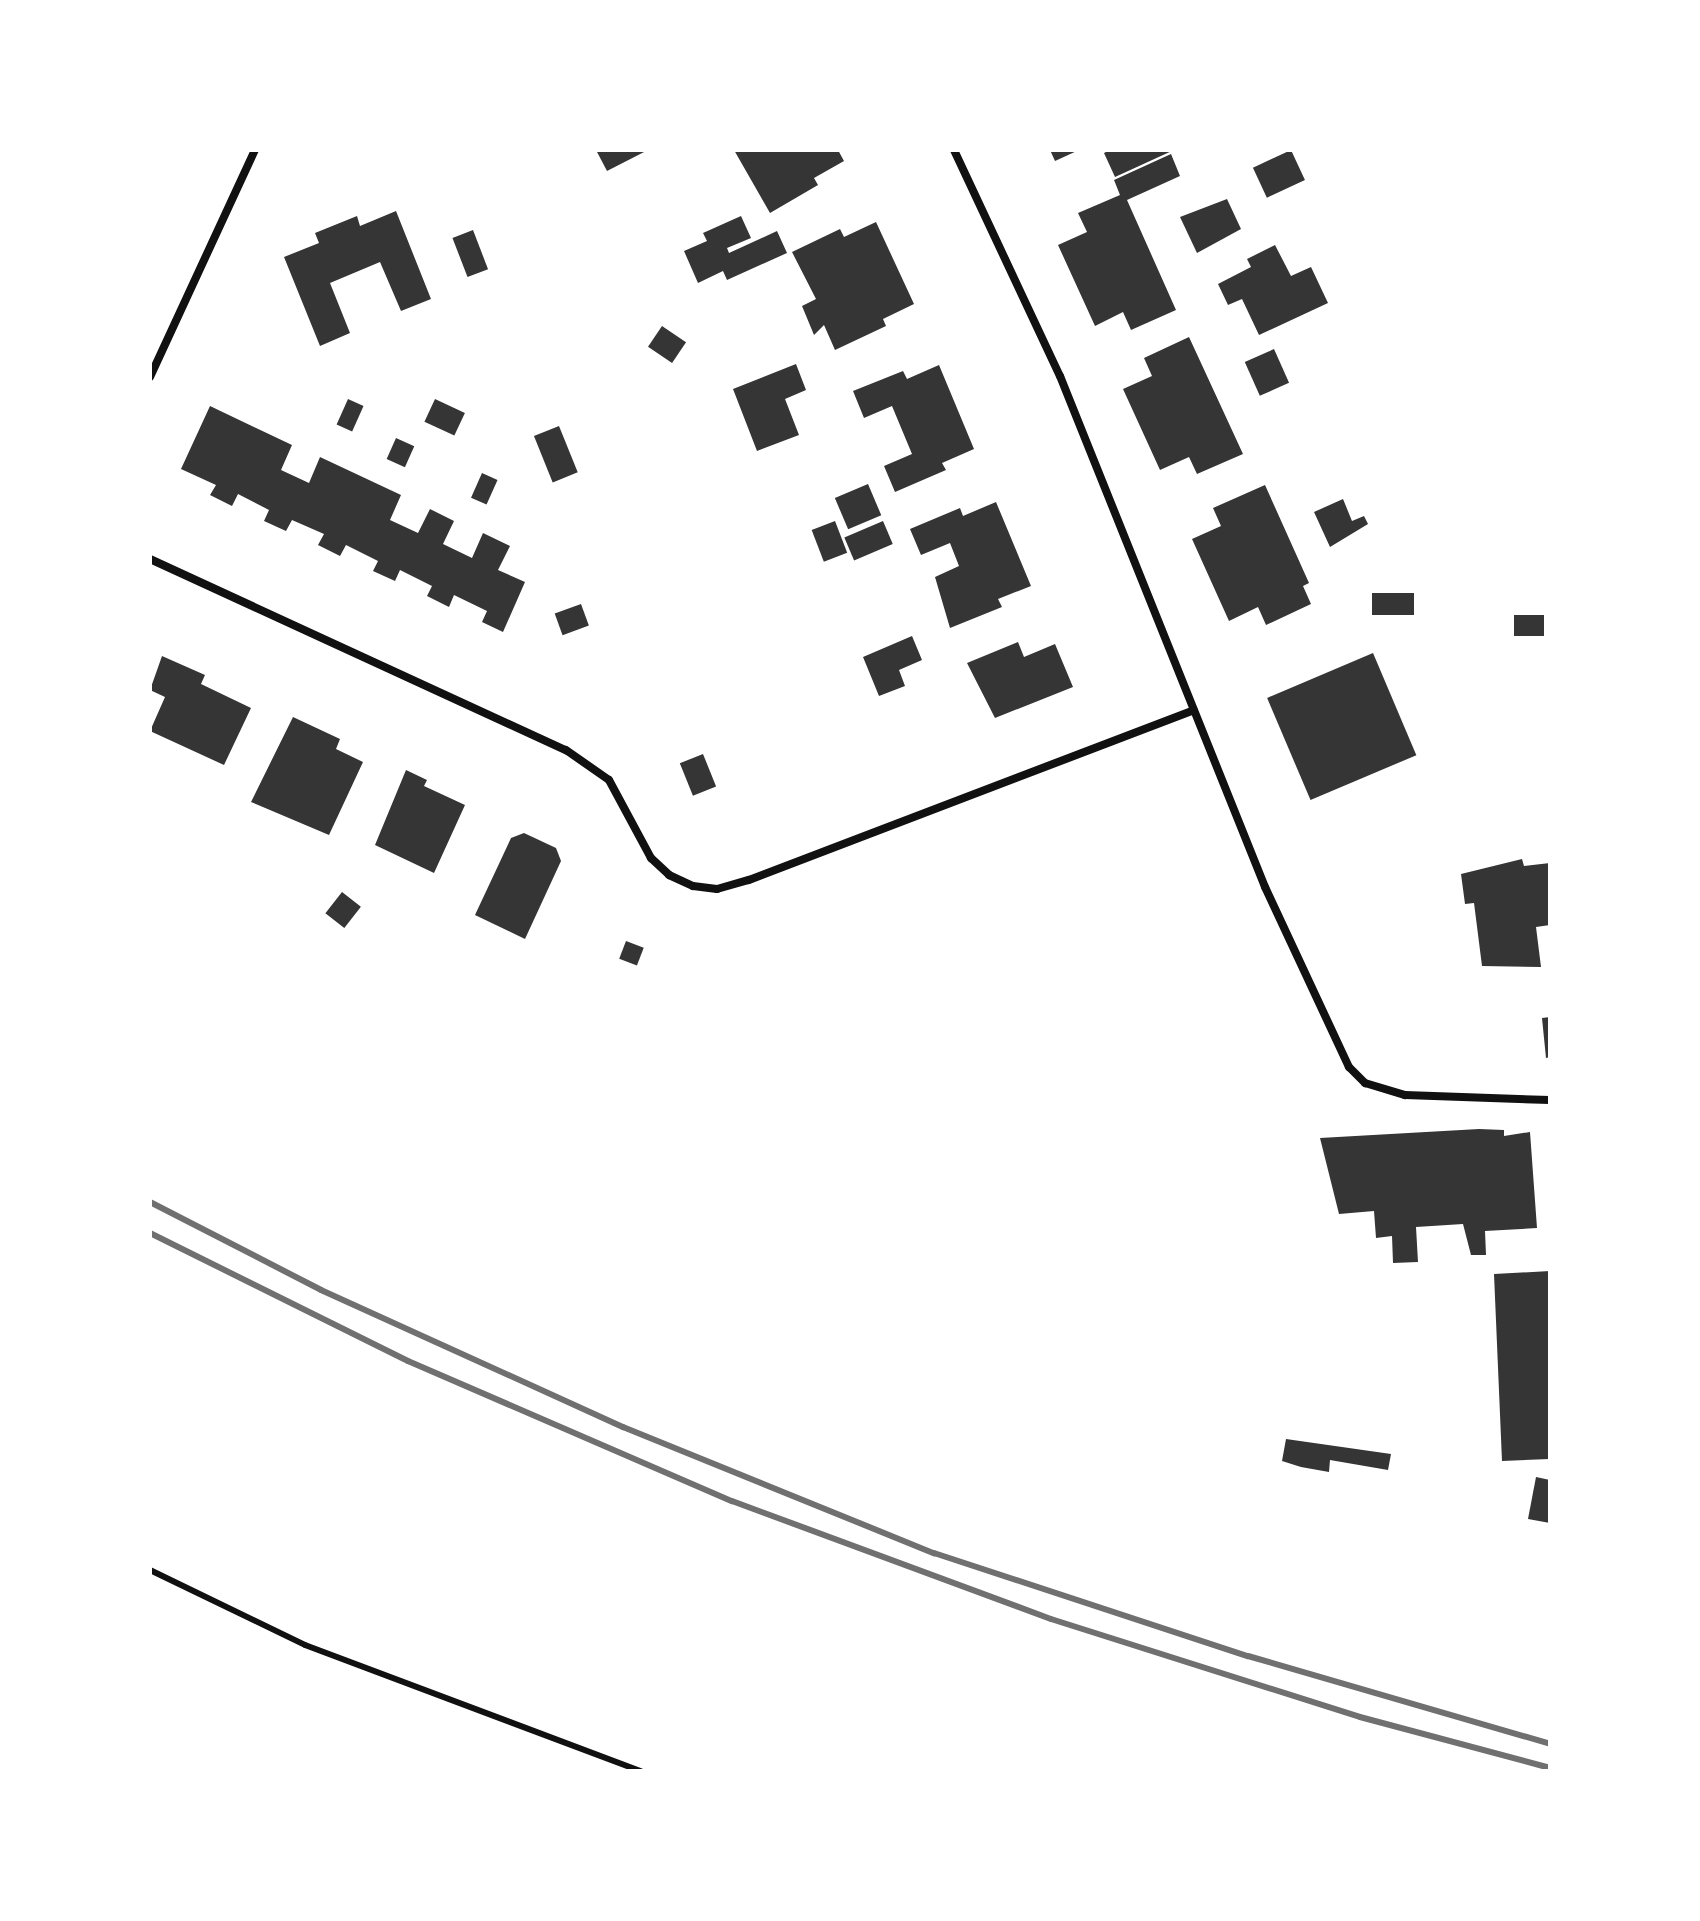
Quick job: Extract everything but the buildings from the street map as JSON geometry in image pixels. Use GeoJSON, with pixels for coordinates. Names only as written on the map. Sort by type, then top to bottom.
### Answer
{"type":"FeatureCollection","features":[{"type":"Feature","properties":{"kind":"street"},"geometry":{"type":"LineString","coordinates":[[150,377],[255,150]]}},
{"type":"Feature","properties":{"kind":"street"},"geometry":{"type":"LineString","coordinates":[[954,150],[1060,376],[1265,887],[1349,1067],[1365,1083],[1405,1095],[1550,1100]]}},
{"type":"Feature","properties":{"kind":"street"},"geometry":{"type":"LineString","coordinates":[[150,559],[566,750],[609,780],[651,858],[669,875],[693,886],[717,889],[749,880],[1194,710]]}},
{"type":"Feature","properties":{"kind":"lane"},"geometry":{"type":"LineString","coordinates":[[150,1570],[305,1645],[641,1771]]}},
{"type":"Feature","properties":{"kind":"railway"},"geometry":{"type":"LineString","coordinates":[[150,1202],[321,1290],[623,1427],[934,1553],[1248,1656],[1550,1744]]}},
{"type":"Feature","properties":{"kind":"railway"},"geometry":{"type":"LineString","coordinates":[[150,1233],[408,1361],[732,1501],[1051,1619],[1360,1717],[1550,1768]]}}]}
